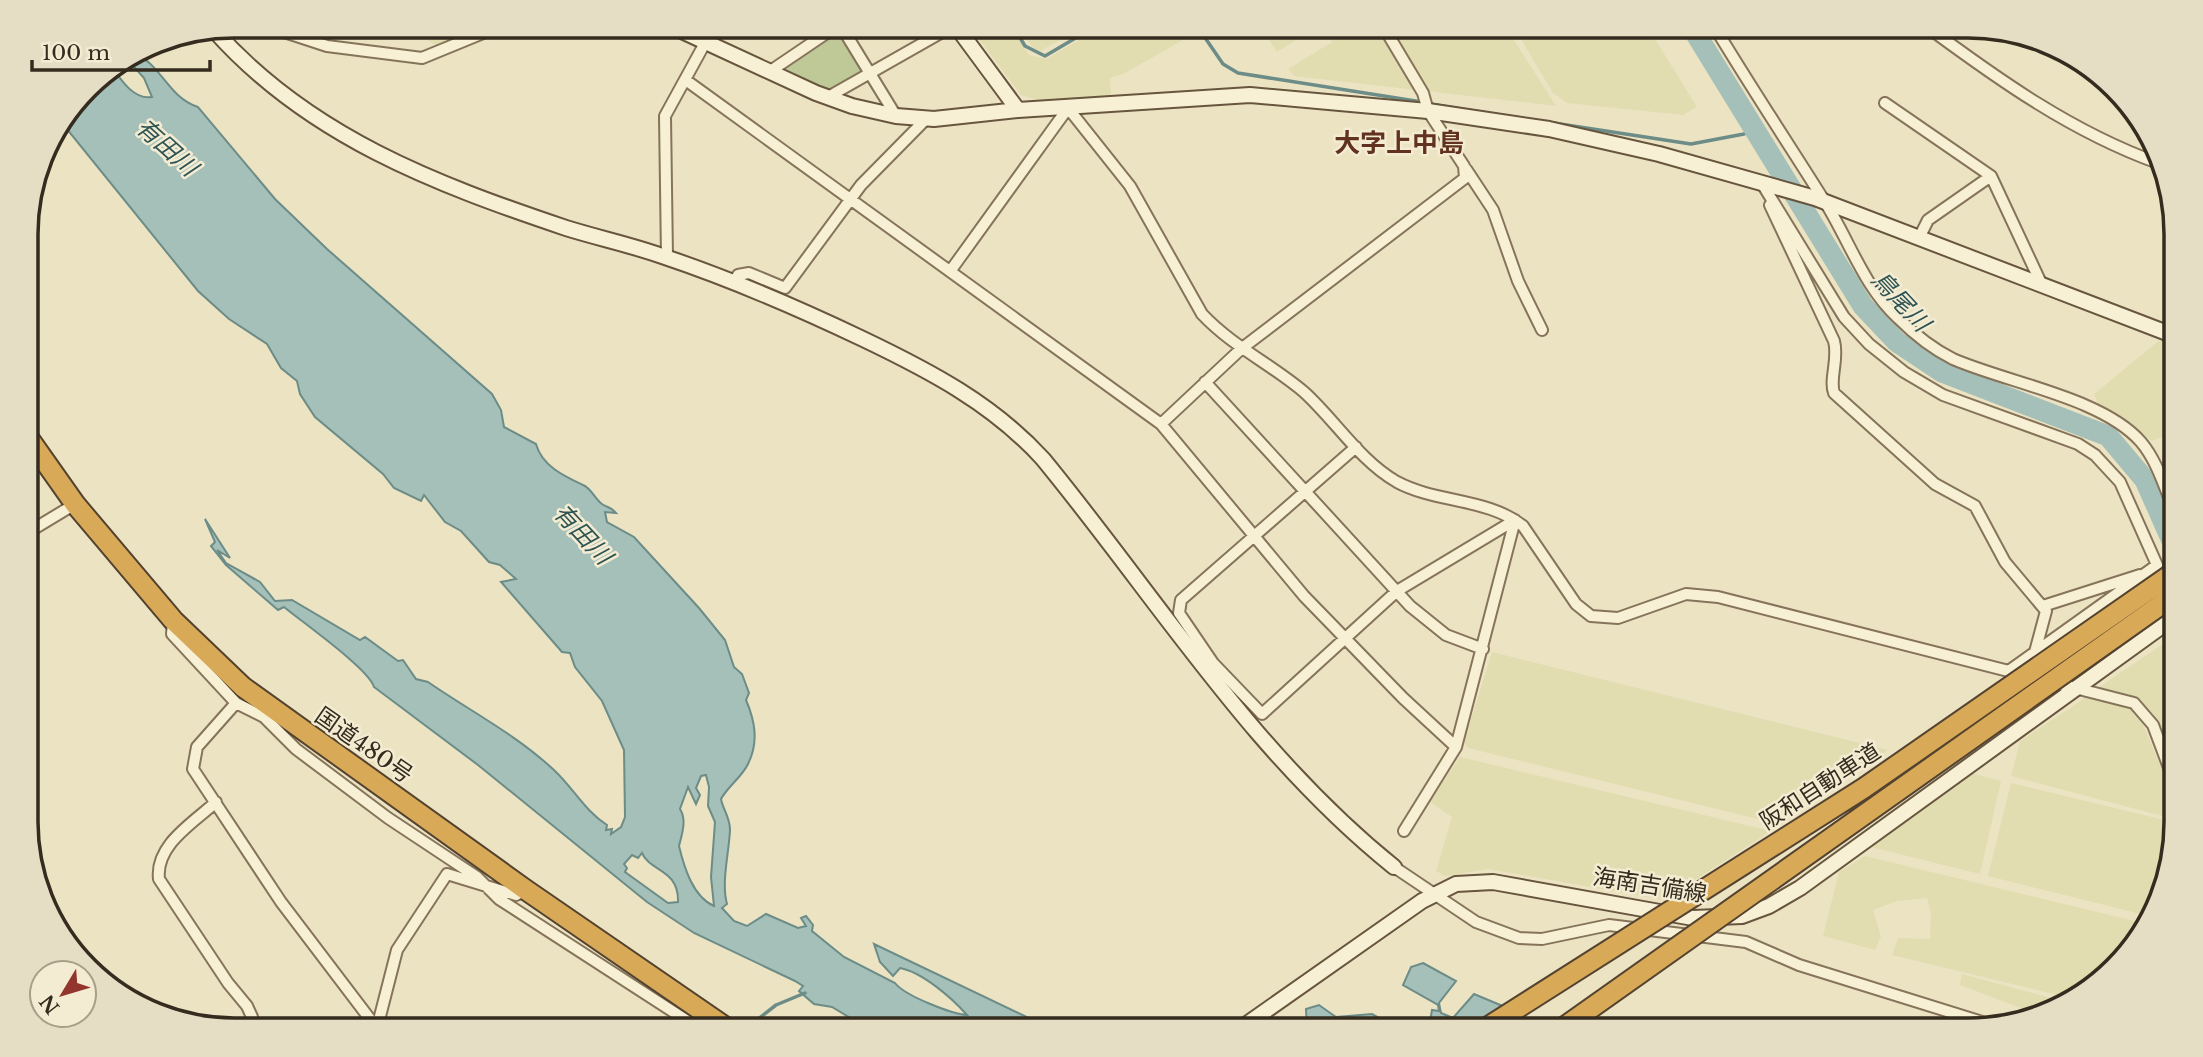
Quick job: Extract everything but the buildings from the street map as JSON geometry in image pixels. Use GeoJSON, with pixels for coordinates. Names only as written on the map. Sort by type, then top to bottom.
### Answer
{"type":"FeatureCollection","features":[{"type":"Feature","properties":{"kind":"highway","name":"国道480号"},"geometry":{"type":"LineString","coordinates":[[39,452],[75,504],[173,620],[270,714],[712,1018]]}},
{"type":"Feature","properties":{"kind":"highway","name":"阪和自動車道"},"geometry":{"type":"LineString","coordinates":[[1502,1018],[1864,788],[2164,579]]}},
{"type":"Feature","properties":{"kind":"highway"},"geometry":{"type":"LineString","coordinates":[[1577,1018],[2164,602]]}},
{"type":"Feature","properties":{"kind":"street"},"geometry":{"type":"LineString","coordinates":[[303,38],[327,46],[422,58],[471,38]]}},
{"type":"Feature","properties":{"kind":"street"},"geometry":{"type":"LineString","coordinates":[[695,38],[828,97],[852,106],[896,116],[926,119],[1018,110],[1251,95],[1428,111],[1549,129],[1763,182],[1820,200],[1920,236],[2164,332]]}},
{"type":"Feature","properties":{"kind":"street"},"geometry":{"type":"LineString","coordinates":[[667,257],[664,122],[709,38]]}},
{"type":"Feature","properties":{"kind":"street"},"geometry":{"type":"LineString","coordinates":[[769,72],[821,38]]}},
{"type":"Feature","properties":{"kind":"street"},"geometry":{"type":"LineString","coordinates":[[847,38],[896,116]]}},
{"type":"Feature","properties":{"kind":"street"},"geometry":{"type":"LineString","coordinates":[[828,97],[933,38]]}},
{"type":"Feature","properties":{"kind":"street"},"geometry":{"type":"LineString","coordinates":[[963,38],[1018,110]]}},
{"type":"Feature","properties":{"kind":"street"},"geometry":{"type":"LineString","coordinates":[[1390,38],[1423,93],[1428,111],[1493,210],[1522,291],[1542,330]]}},
{"type":"Feature","properties":{"kind":"street"},"geometry":{"type":"LineString","coordinates":[[1721,38],[1876,293],[1898,319],[1951,358],[2092,409],[2116,421],[2149,453],[2164,487]]}},
{"type":"Feature","properties":{"kind":"street"},"geometry":{"type":"LineString","coordinates":[[1943,38],[2056,116],[2102,140],[2150,160]]}},
{"type":"Feature","properties":{"kind":"street"},"geometry":{"type":"LineString","coordinates":[[224,39],[279,92],[353,142],[384,158],[543,220],[667,257],[781,301],[886,350],[965,392],[996,414],[1051,468],[1314,798],[1428,898],[1476,922],[1506,934],[1532,940],[1609,925],[1746,942],[1799,965],[1969,1018]]}},
{"type":"Feature","properties":{"kind":"street"},"geometry":{"type":"LineString","coordinates":[[687,81],[852,197],[1161,424],[1254,536],[1345,639],[1456,747]]}},
{"type":"Feature","properties":{"kind":"street"},"geometry":{"type":"LineString","coordinates":[[1885,103],[1991,176],[2041,283]]}},
{"type":"Feature","properties":{"kind":"street"},"geometry":{"type":"LineString","coordinates":[[951,270],[1068,108]]}},
{"type":"Feature","properties":{"kind":"street"},"geometry":{"type":"LineString","coordinates":[[1068,108],[1130,186],[1202,314],[1241,349],[1303,392],[1356,447],[1398,482],[1429,494],[1498,512],[1523,526],[1576,604],[1600,619],[1618,618],[1676,596],[1718,597],[2134,703],[2145,712],[2153,725],[2164,754]]}},
{"type":"Feature","properties":{"kind":"street"},"geometry":{"type":"LineString","coordinates":[[734,283],[738,275],[749,273],[785,288],[877,167],[926,119]]}},
{"type":"Feature","properties":{"kind":"street"},"geometry":{"type":"LineString","coordinates":[[1161,424],[1241,349],[1460,184],[1465,178],[1464,166]]}},
{"type":"Feature","properties":{"kind":"street"},"geometry":{"type":"LineString","coordinates":[[1920,236],[1928,220],[1991,176]]}},
{"type":"Feature","properties":{"kind":"street"},"geometry":{"type":"LineString","coordinates":[[1763,182],[1844,317],[1878,352],[1926,386],[1983,412],[2078,444],[2105,464],[2120,482],[2157,561],[2154,569],[2010,670]]}},
{"type":"Feature","properties":{"kind":"street"},"geometry":{"type":"LineString","coordinates":[[1763,182],[1834,341],[1837,363],[1832,387],[1834,393],[1935,484],[1975,506],[2005,562],[2046,611],[2035,652]]}},
{"type":"Feature","properties":{"kind":"street"},"geometry":{"type":"LineString","coordinates":[[1205,382],[1397,591],[1437,629],[1456,641],[1483,649]]}},
{"type":"Feature","properties":{"kind":"street"},"geometry":{"type":"LineString","coordinates":[[1356,447],[1187,594],[1178,607],[1208,666],[1262,714],[1397,591],[1515,520]]}},
{"type":"Feature","properties":{"kind":"street"},"geometry":{"type":"LineString","coordinates":[[38,526],[75,504]]}},
{"type":"Feature","properties":{"kind":"street"},"geometry":{"type":"LineString","coordinates":[[1404,831],[1456,747],[1515,520]]}},
{"type":"Feature","properties":{"kind":"street"},"geometry":{"type":"LineString","coordinates":[[2043,606],[2145,576]]}},
{"type":"Feature","properties":{"kind":"street"},"geometry":{"type":"LineString","coordinates":[[173,620],[172,634],[236,703],[270,714],[296,749],[388,818],[477,877],[499,899],[683,1018]]}},
{"type":"Feature","properties":{"kind":"street","name":"海南吉備線"},"geometry":{"type":"LineString","coordinates":[[1256,1018],[1428,898],[1455,884],[1493,882],[1693,918],[1731,918],[1756,912],[1800,888],[2164,625]]}},
{"type":"Feature","properties":{"kind":"street"},"geometry":{"type":"LineString","coordinates":[[236,703],[197,747],[193,769],[281,902],[369,1018]]}},
{"type":"Feature","properties":{"kind":"street"},"geometry":{"type":"LineString","coordinates":[[216,802],[166,848],[158,867],[159,879],[228,983],[247,1006],[252,1018]]}},
{"type":"Feature","properties":{"kind":"street"},"geometry":{"type":"LineString","coordinates":[[381,1018],[397,950],[447,874],[516,895],[526,890]]}},
{"type":"Feature","properties":{"kind":"shaded area"},"geometry":{"type":"Polygon","coordinates":[[[423,38],[465,38],[451,45],[437,46],[423,38]]]}},
{"type":"Feature","properties":{"kind":"shaded area"},"geometry":{"type":"Polygon","coordinates":[[[978,38],[1017,38],[1029,55],[1046,59],[1082,38],[1186,38],[1125,73],[1110,78],[1111,96],[1038,100],[1021,95],[978,38]]]}},
{"type":"Feature","properties":{"kind":"shaded area"},"geometry":{"type":"Polygon","coordinates":[[[1026,38],[1064,38],[1040,51],[1032,47],[1026,38]]]}},
{"type":"Feature","properties":{"kind":"shaded area"},"geometry":{"type":"Polygon","coordinates":[[[1268,38],[1299,38],[1277,52],[1268,38]]]}},
{"type":"Feature","properties":{"kind":"shaded area"},"geometry":{"type":"Polygon","coordinates":[[[1329,38],[1513,38],[1556,106],[1294,76],[1288,69],[1332,42],[1329,38]]]}},
{"type":"Feature","properties":{"kind":"shaded area"},"geometry":{"type":"Polygon","coordinates":[[[1520,38],[1654,38],[1697,107],[1683,115],[1567,103],[1553,93],[1520,38]]]}},
{"type":"Feature","properties":{"kind":"shaded area"},"geometry":{"type":"Polygon","coordinates":[[[2160,340],[2164,341],[2164,436],[2152,441],[2099,406],[2094,394],[2160,340]]]}},
{"type":"Feature","properties":{"kind":"shaded area"},"geometry":{"type":"Polygon","coordinates":[[[2164,643],[2164,741],[2154,714],[2138,700],[2098,688],[2164,643]]]}},
{"type":"Feature","properties":{"kind":"shaded area"},"geometry":{"type":"Polygon","coordinates":[[[1492,652],[1888,750],[1770,822],[1468,748],[1464,742],[1492,652]]]}},
{"type":"Feature","properties":{"kind":"shaded area"},"geometry":{"type":"Polygon","coordinates":[[[2085,698],[2127,707],[2138,713],[2164,774],[2164,817],[2011,776],[2020,741],[2085,698]]]}},
{"type":"Feature","properties":{"kind":"shaded area"},"geometry":{"type":"Polygon","coordinates":[[[1460,757],[1771,831],[1664,900],[1488,869],[1445,876],[1436,871],[1452,817],[1430,802],[1460,757]]]}},
{"type":"Feature","properties":{"kind":"shaded area"},"geometry":{"type":"Polygon","coordinates":[[[1971,773],[2001,781],[1980,874],[1871,847],[1971,773]]]}},
{"type":"Feature","properties":{"kind":"shaded area"},"geometry":{"type":"Polygon","coordinates":[[[2011,783],[2164,820],[2161,861],[2150,898],[2141,914],[1988,876],[2011,783]]]}},
{"type":"Feature","properties":{"kind":"shaded area"},"geometry":{"type":"Polygon","coordinates":[[[1865,856],[2137,922],[2107,961],[2088,978],[2060,995],[1892,955],[1898,938],[1930,939],[1931,914],[1927,898],[1897,901],[1873,910],[1881,937],[1875,950],[1823,936],[1839,872],[1865,856]]]}},
{"type":"Feature","properties":{"kind":"shaded area"},"geometry":{"type":"Polygon","coordinates":[[[1962,974],[2054,999],[2026,1010],[1960,985],[1962,974]]]}},
{"type":"Feature","properties":{"kind":"green space"},"geometry":{"type":"Polygon","coordinates":[[[824,38],[843,38],[864,72],[828,93],[776,70],[824,38]]]}},
{"type":"Feature","properties":{"kind":"water","name":"有田川"},"geometry":{"type":"Polygon","coordinates":[[[146,60],[179,96],[198,107],[275,199],[327,249],[492,394],[501,410],[504,427],[536,444],[548,464],[561,474],[586,486],[600,502],[616,513],[605,512],[607,522],[634,537],[725,640],[734,667],[742,674],[749,693],[746,700],[754,732],[754,748],[748,764],[721,799],[730,830],[725,877],[727,904],[722,908],[734,921],[747,926],[766,914],[798,928],[806,926],[801,918],[806,916],[813,925],[812,931],[844,957],[895,983],[918,999],[967,1015],[927,980],[909,970],[900,968],[893,976],[880,962],[874,944],[1029,1018],[850,1018],[832,1007],[814,1004],[799,991],[803,986],[795,981],[694,933],[647,902],[478,765],[374,687],[360,669],[334,646],[284,607],[278,610],[226,565],[211,546],[215,542],[205,519],[230,558],[217,550],[226,563],[260,582],[275,601],[292,600],[360,640],[365,637],[398,661],[403,660],[416,679],[428,682],[540,758],[562,778],[592,813],[607,825],[606,830],[612,829],[611,834],[621,827],[625,817],[624,750],[602,701],[575,667],[570,653],[562,652],[501,582],[516,579],[500,565],[489,562],[461,531],[445,522],[424,495],[421,501],[394,488],[383,474],[315,417],[300,394],[297,381],[281,368],[267,344],[229,319],[198,291],[68,131],[87,105],[119,77],[135,93],[152,97],[144,78],[134,67],[146,60]],[[706,775],[701,776],[696,788],[700,795],[696,804],[688,787],[680,809],[684,822],[679,846],[695,889],[714,906],[711,877],[715,822],[708,806],[709,787],[706,775]],[[642,853],[638,858],[632,855],[624,864],[627,868],[625,872],[668,903],[678,902],[674,883],[642,853]]]}},
{"type":"Feature","properties":{"kind":"water"},"geometry":{"type":"Polygon","coordinates":[[[1423,963],[1456,981],[1439,1003],[1441,1013],[1453,1018],[1431,1018],[1432,1010],[1439,1011],[1438,1005],[1403,985],[1411,967],[1423,963]]]}},
{"type":"Feature","properties":{"kind":"water"},"geometry":{"type":"Polygon","coordinates":[[[1474,994],[1505,1007],[1522,1018],[1453,1018],[1474,994]]]}},
{"type":"Feature","properties":{"kind":"water"},"geometry":{"type":"Polygon","coordinates":[[[1319,1005],[1336,1017],[1372,1014],[1379,1018],[1306,1018],[1306,1009],[1319,1005]]]}},
{"type":"Feature","properties":{"kind":"waterway"},"geometry":{"type":"LineString","coordinates":[[1020,38],[1025,46],[1045,56],[1076,38]]}},
{"type":"Feature","properties":{"kind":"waterway"},"geometry":{"type":"LineString","coordinates":[[1205,38],[1223,64],[1238,73],[1422,102]]}},
{"type":"Feature","properties":{"kind":"waterway","name":"鳥尾川"},"geometry":{"type":"LineString","coordinates":[[1698,38],[1863,306],[1897,342],[1942,372],[2108,436],[2145,480],[2164,523]]}},
{"type":"Feature","properties":{"kind":"waterway"},"geometry":{"type":"LineString","coordinates":[[1430,104],[1533,120]]}},
{"type":"Feature","properties":{"kind":"waterway"},"geometry":{"type":"LineString","coordinates":[[1547,122],[1691,144],[1744,134],[1755,128]]}},
{"type":"Feature","properties":{"kind":"waterway"},"geometry":{"type":"LineString","coordinates":[[759,1018],[776,1005],[805,993]]}},
{"type":"Feature","properties":{"kind":"district","name":"大字上中島"},"geometry":{"type":"Point","coordinates":[1399,143]}}]}
